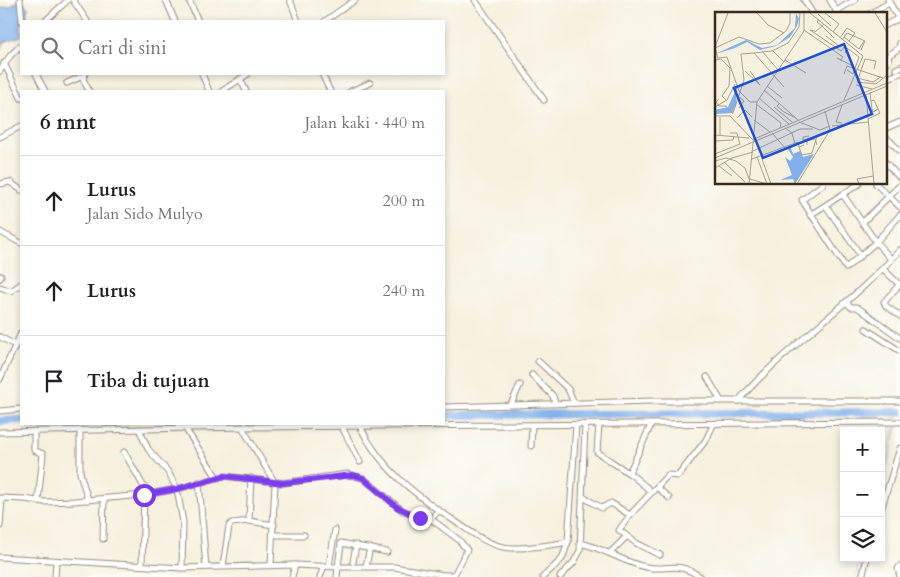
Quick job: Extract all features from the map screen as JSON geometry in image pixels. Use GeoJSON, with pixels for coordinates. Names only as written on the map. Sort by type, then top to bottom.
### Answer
{"type":"FeatureCollection","features":[{"type":"Feature","properties":{"kind":"street"},"geometry":{"type":"LineString","coordinates":[[20,0],[22,20]]}},
{"type":"Feature","properties":{"kind":"street"},"geometry":{"type":"LineString","coordinates":[[47,20],[68,0]]}},
{"type":"Feature","properties":{"kind":"street"},"geometry":{"type":"LineString","coordinates":[[73,0],[86,20]]}},
{"type":"Feature","properties":{"kind":"street"},"geometry":{"type":"LineString","coordinates":[[166,0],[175,20]]}},
{"type":"Feature","properties":{"kind":"street"},"geometry":{"type":"LineString","coordinates":[[189,0],[198,20]]}},
{"type":"Feature","properties":{"kind":"street"},"geometry":{"type":"LineString","coordinates":[[290,0],[298,20]]}},
{"type":"Feature","properties":{"kind":"street"},"geometry":{"type":"LineString","coordinates":[[326,20],[355,0]]}},
{"type":"Feature","properties":{"kind":"street"},"geometry":{"type":"LineString","coordinates":[[475,0],[544,100]]}},
{"type":"Feature","properties":{"kind":"street"},"geometry":{"type":"LineString","coordinates":[[804,0],[812,12]]}},
{"type":"Feature","properties":{"kind":"street"},"geometry":{"type":"LineString","coordinates":[[830,0],[837,12],[855,0]]}},
{"type":"Feature","properties":{"kind":"street"},"geometry":{"type":"LineString","coordinates":[[872,12],[888,1],[899,19]]}},
{"type":"Feature","properties":{"kind":"street"},"geometry":{"type":"LineString","coordinates":[[888,56],[899,48],[900,43]]}},
{"type":"Feature","properties":{"kind":"street"},"geometry":{"type":"LineString","coordinates":[[0,71],[4,63],[20,46]]}},
{"type":"Feature","properties":{"kind":"street"},"geometry":{"type":"LineString","coordinates":[[4,63],[20,96]]}},
{"type":"Feature","properties":{"kind":"street"},"geometry":{"type":"LineString","coordinates":[[37,75],[44,90]]}},
{"type":"Feature","properties":{"kind":"street"},"geometry":{"type":"LineString","coordinates":[[67,83],[84,75],[89,90]]}},
{"type":"Feature","properties":{"kind":"street"},"geometry":{"type":"LineString","coordinates":[[202,75],[209,90]]}},
{"type":"Feature","properties":{"kind":"street"},"geometry":{"type":"LineString","coordinates":[[224,90],[246,75]]}},
{"type":"Feature","properties":{"kind":"street"},"geometry":{"type":"LineString","coordinates":[[322,75],[330,90]]}},
{"type":"Feature","properties":{"kind":"street"},"geometry":{"type":"LineString","coordinates":[[240,79],[246,90]]}},
{"type":"Feature","properties":{"kind":"street"},"geometry":{"type":"LineString","coordinates":[[353,90],[370,83]]}},
{"type":"Feature","properties":{"kind":"street"},"geometry":{"type":"LineString","coordinates":[[888,127],[900,122]]}},
{"type":"Feature","properties":{"kind":"street"},"geometry":{"type":"LineString","coordinates":[[0,137],[20,127]]}},
{"type":"Feature","properties":{"kind":"street"},"geometry":{"type":"LineString","coordinates":[[888,139],[900,152]]}},
{"type":"Feature","properties":{"kind":"street"},"geometry":{"type":"LineString","coordinates":[[888,165],[900,178]]}},
{"type":"Feature","properties":{"kind":"street"},"geometry":{"type":"LineString","coordinates":[[0,184],[10,182],[20,189]]}},
{"type":"Feature","properties":{"kind":"street"},"geometry":{"type":"LineString","coordinates":[[823,185],[802,199],[810,215],[847,268],[876,242],[900,215]]}},
{"type":"Feature","properties":{"kind":"street"},"geometry":{"type":"LineString","coordinates":[[810,215],[858,185]]}},
{"type":"Feature","properties":{"kind":"street"},"geometry":{"type":"LineString","coordinates":[[877,185],[900,207]]}},
{"type":"Feature","properties":{"kind":"street"},"geometry":{"type":"LineString","coordinates":[[862,223],[890,198],[900,185]]}},
{"type":"Feature","properties":{"kind":"street"},"geometry":{"type":"LineString","coordinates":[[843,195],[876,242],[892,259]]}},
{"type":"Feature","properties":{"kind":"street"},"geometry":{"type":"LineString","coordinates":[[826,206],[861,256]]}},
{"type":"Feature","properties":{"kind":"street"},"geometry":{"type":"LineString","coordinates":[[0,232],[20,242]]}},
{"type":"Feature","properties":{"kind":"street"},"geometry":{"type":"LineString","coordinates":[[738,401],[788,351],[846,302],[900,250]]}},
{"type":"Feature","properties":{"kind":"street"},"geometry":{"type":"LineString","coordinates":[[882,269],[900,285],[887,298],[884,304],[900,316]]}},
{"type":"Feature","properties":{"kind":"street"},"geometry":{"type":"LineString","coordinates":[[0,287],[12,291],[20,285]]}},
{"type":"Feature","properties":{"kind":"street"},"geometry":{"type":"LineString","coordinates":[[846,302],[850,308],[856,307],[900,338],[898,350],[866,329]]}},
{"type":"Feature","properties":{"kind":"street"},"geometry":{"type":"LineString","coordinates":[[0,379],[20,335]]}},
{"type":"Feature","properties":{"kind":"street"},"geometry":{"type":"LineString","coordinates":[[0,337],[15,345]]}},
{"type":"Feature","properties":{"kind":"street"},"geometry":{"type":"LineString","coordinates":[[538,361],[568,389],[574,402]]}},
{"type":"Feature","properties":{"kind":"street"},"geometry":{"type":"LineString","coordinates":[[532,375],[553,396],[554,403]]}},
{"type":"Feature","properties":{"kind":"street"},"geometry":{"type":"LineString","coordinates":[[707,377],[721,401]]}},
{"type":"Feature","properties":{"kind":"street"},"geometry":{"type":"LineString","coordinates":[[511,404],[520,385]]}},
{"type":"Feature","properties":{"kind":"street"},"geometry":{"type":"LineString","coordinates":[[445,406],[574,402],[900,401]]}},
{"type":"Feature","properties":{"kind":"street"},"geometry":{"type":"LineString","coordinates":[[0,411],[20,409]]}},
{"type":"Feature","properties":{"kind":"street"},"geometry":{"type":"LineString","coordinates":[[0,432],[242,427],[580,424],[713,425],[899,422]]}},
{"type":"Feature","properties":{"kind":"street"},"geometry":{"type":"LineString","coordinates":[[560,577],[576,558],[580,543],[583,497],[580,424]]}},
{"type":"Feature","properties":{"kind":"street"},"geometry":{"type":"LineString","coordinates":[[543,577],[562,558],[568,542],[580,424]]}},
{"type":"Feature","properties":{"kind":"street"},"geometry":{"type":"LineString","coordinates":[[531,446],[532,425]]}},
{"type":"Feature","properties":{"kind":"street"},"geometry":{"type":"LineString","coordinates":[[599,425],[597,452],[629,473],[652,492]]}},
{"type":"Feature","properties":{"kind":"street"},"geometry":{"type":"LineString","coordinates":[[629,473],[650,425]]}},
{"type":"Feature","properties":{"kind":"street"},"geometry":{"type":"LineString","coordinates":[[660,555],[626,537],[619,530],[630,515],[658,488],[668,475],[678,476],[706,440],[713,425]]}},
{"type":"Feature","properties":{"kind":"street"},"geometry":{"type":"LineString","coordinates":[[360,426],[372,448],[386,465],[438,511],[485,541],[504,547],[568,542]]}},
{"type":"Feature","properties":{"kind":"street"},"geometry":{"type":"LineString","coordinates":[[242,427],[275,483],[274,535],[271,565]]}},
{"type":"Feature","properties":{"kind":"street"},"geometry":{"type":"LineString","coordinates":[[342,427],[360,462]]}},
{"type":"Feature","properties":{"kind":"street"},"geometry":{"type":"LineString","coordinates":[[185,428],[216,476]]}},
{"type":"Feature","properties":{"kind":"street"},"geometry":{"type":"LineString","coordinates":[[139,429],[148,449],[168,472],[177,489],[183,522],[182,568]]}},
{"type":"Feature","properties":{"kind":"street"},"geometry":{"type":"LineString","coordinates":[[80,430],[80,473],[88,500]]}},
{"type":"Feature","properties":{"kind":"street"},"geometry":{"type":"LineString","coordinates":[[34,431],[34,449],[43,454],[38,501]]}},
{"type":"Feature","properties":{"kind":"street"},"geometry":{"type":"LineString","coordinates":[[885,497],[900,448]]}},
{"type":"Feature","properties":{"kind":"street"},"geometry":{"type":"LineString","coordinates":[[124,452],[146,494],[142,565]]}},
{"type":"Feature","properties":{"kind":"street"},"geometry":{"type":"LineString","coordinates":[[0,526],[1,498],[38,501],[88,500],[177,489],[216,476],[229,475],[275,483],[292,483],[347,474],[358,476],[403,511],[431,519],[459,540],[467,550],[457,576],[444,576],[394,567],[338,567],[294,564],[182,568],[0,557]]}},
{"type":"Feature","properties":{"kind":"street"},"geometry":{"type":"LineString","coordinates":[[248,521],[250,478]]}},
{"type":"Feature","properties":{"kind":"street"},"geometry":{"type":"LineString","coordinates":[[199,482],[201,529],[206,567]]}},
{"type":"Feature","properties":{"kind":"street"},"geometry":{"type":"LineString","coordinates":[[658,488],[669,498]]}},
{"type":"Feature","properties":{"kind":"street"},"geometry":{"type":"LineString","coordinates":[[583,497],[602,508],[611,503],[630,515]]}},
{"type":"Feature","properties":{"kind":"street"},"geometry":{"type":"LineString","coordinates":[[103,539],[104,498]]}},
{"type":"Feature","properties":{"kind":"street"},"geometry":{"type":"LineString","coordinates":[[431,519],[438,511]]}},
{"type":"Feature","properties":{"kind":"street"},"geometry":{"type":"LineString","coordinates":[[223,566],[229,526],[232,523],[248,521],[274,525]]}},
{"type":"Feature","properties":{"kind":"street"},"geometry":{"type":"LineString","coordinates":[[320,577],[327,566],[334,530]]}},
{"type":"Feature","properties":{"kind":"street"},"geometry":{"type":"LineString","coordinates":[[274,535],[304,535]]}},
{"type":"Feature","properties":{"kind":"street"},"geometry":{"type":"LineString","coordinates":[[610,553],[626,537]]}},
{"type":"Feature","properties":{"kind":"street"},"geometry":{"type":"LineString","coordinates":[[580,543],[646,567],[677,566],[701,577]]}},
{"type":"Feature","properties":{"kind":"street"},"geometry":{"type":"LineString","coordinates":[[337,577],[341,544],[387,552]]}},
{"type":"Feature","properties":{"kind":"street"},"geometry":{"type":"LineString","coordinates":[[353,562],[356,546]]}},
{"type":"Feature","properties":{"kind":"street"},"geometry":{"type":"LineString","coordinates":[[366,566],[370,548]]}},
{"type":"Feature","properties":{"kind":"street"},"geometry":{"type":"LineString","coordinates":[[55,577],[56,561]]}},
{"type":"Feature","properties":{"kind":"street"},"geometry":{"type":"LineString","coordinates":[[862,577],[866,562]]}},
{"type":"Feature","properties":{"kind":"street"},"geometry":{"type":"LineString","coordinates":[[292,577],[294,564]]}},
{"type":"Feature","properties":{"kind":"street"},"geometry":{"type":"LineString","coordinates":[[900,566],[898,568],[900,577]]}},
{"type":"Feature","properties":{"kind":"water"},"geometry":{"type":"Polygon","coordinates":[[[19,0],[28,7],[25,20],[20,20],[20,36],[4,42],[0,50],[0,8],[11,6],[19,0]]]}},
{"type":"Feature","properties":{"kind":"waterway"},"geometry":{"type":"LineString","coordinates":[[896,412],[897,421]]}},
{"type":"Feature","properties":{"kind":"waterway"},"geometry":{"type":"LineString","coordinates":[[445,415],[900,412]]}},
{"type":"Feature","properties":{"kind":"waterway"},"geometry":{"type":"LineString","coordinates":[[0,421],[20,420]]}},
{"type":"Feature","properties":{"kind":"waterway"},"geometry":{"type":"LineString","coordinates":[[885,472],[897,425]]}},
{"type":"Feature","properties":{"kind":"waterway"},"geometry":{"type":"LineString","coordinates":[[855,577],[860,562]]}},
{"type":"Feature","properties":{"kind":"route"},"geometry":{"type":"LineString","coordinates":[[144,495],[177,489],[216,476],[229,475],[271,483],[292,483],[347,474],[363,478],[391,503],[420,518]]}}]}
